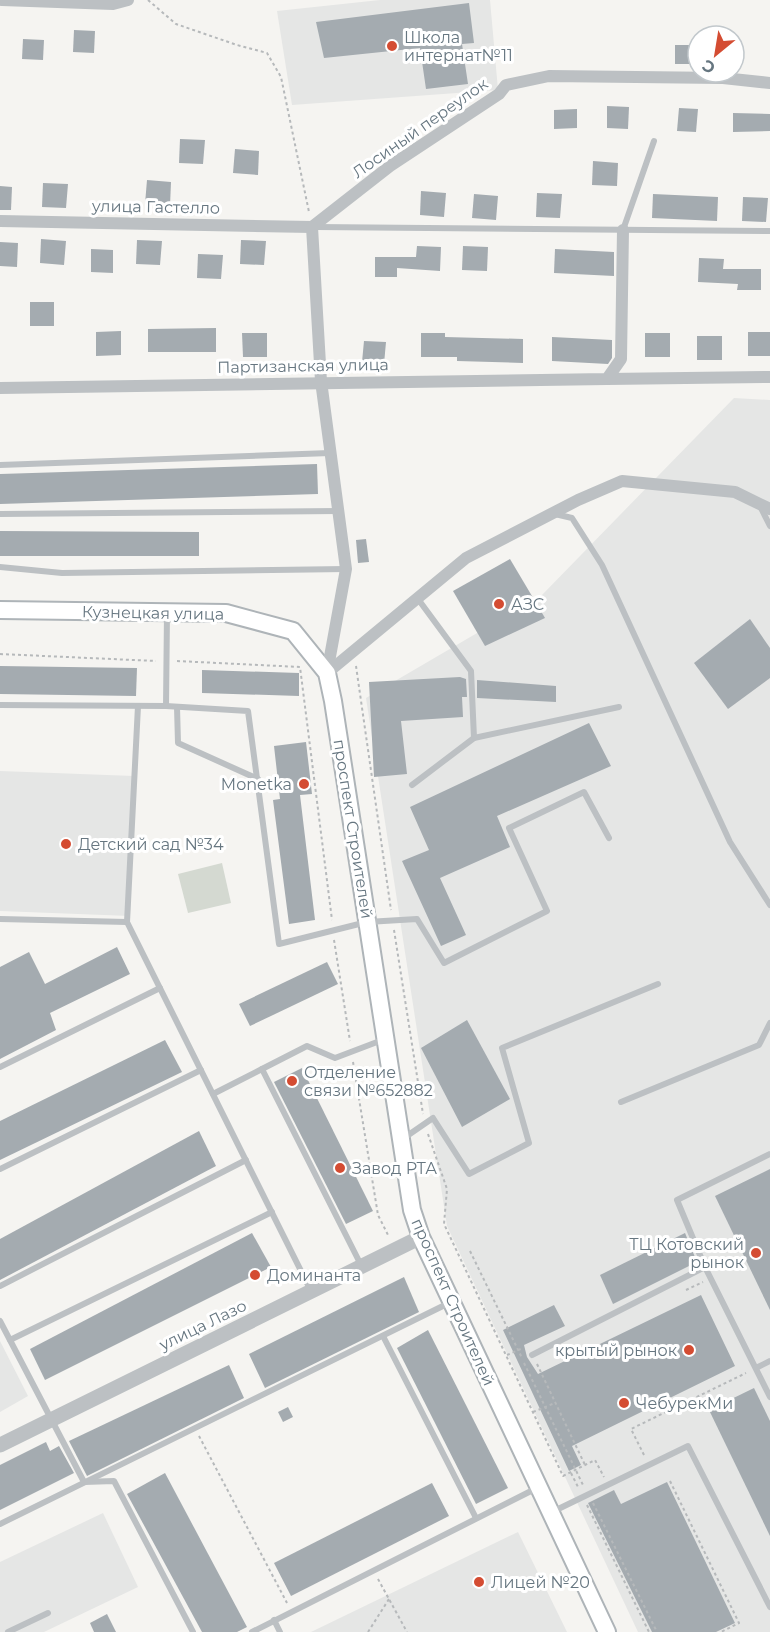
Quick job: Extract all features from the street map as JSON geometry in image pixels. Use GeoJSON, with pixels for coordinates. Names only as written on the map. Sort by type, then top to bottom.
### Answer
{"type":"FeatureCollection","features":[{"type":"Feature","properties":{"kind":"main road","name":"Кузнецкая улица"},"geometry":{"type":"LineString","coordinates":[[0,610],[226,613],[293,631],[327,674],[333,701]]}},
{"type":"Feature","properties":{"kind":"main road","name":"проспект Строителей"},"geometry":{"type":"LineString","coordinates":[[333,701],[412,1210],[421,1238],[607,1632]]}},
{"type":"Feature","properties":{"kind":"street"},"geometry":{"type":"LineString","coordinates":[[2,0],[113,4],[128,0]]}},
{"type":"Feature","properties":{"kind":"street","name":"Лосиный переулок"},"geometry":{"type":"LineString","coordinates":[[312,227],[390,166],[499,94],[506,85],[549,76],[723,78],[770,83]]}},
{"type":"Feature","properties":{"kind":"street","name":"улица Гастелло"},"geometry":{"type":"LineString","coordinates":[[0,221],[312,227]]}},
{"type":"Feature","properties":{"kind":"street"},"geometry":{"type":"LineString","coordinates":[[312,227],[321,381],[346,569],[327,674]]}},
{"type":"Feature","properties":{"kind":"street"},"geometry":{"type":"LineString","coordinates":[[607,378],[621,360],[623,230]]}},
{"type":"Feature","properties":{"kind":"street","name":"Партизанская улица"},"geometry":{"type":"LineString","coordinates":[[0,388],[321,381],[770,377]]}},
{"type":"Feature","properties":{"kind":"street"},"geometry":{"type":"LineString","coordinates":[[327,674],[466,558],[552,513],[622,481],[735,492],[765,507]]}},
{"type":"Feature","properties":{"kind":"street","name":"улица Лазо"},"geometry":{"type":"LineString","coordinates":[[0,1445],[421,1238]]}},
{"type":"Feature","properties":{"kind":"lane"},"geometry":{"type":"LineString","coordinates":[[623,230],[654,141]]}},
{"type":"Feature","properties":{"kind":"lane"},"geometry":{"type":"LineString","coordinates":[[312,227],[770,231]]}},
{"type":"Feature","properties":{"kind":"lane"},"geometry":{"type":"LineString","coordinates":[[0,465],[331,453]]}},
{"type":"Feature","properties":{"kind":"lane"},"geometry":{"type":"LineString","coordinates":[[765,507],[770,526]]}},
{"type":"Feature","properties":{"kind":"lane"},"geometry":{"type":"LineString","coordinates":[[0,514],[338,510]]}},
{"type":"Feature","properties":{"kind":"lane"},"geometry":{"type":"LineString","coordinates":[[552,513],[572,518],[602,565],[730,842],[770,905]]}},
{"type":"Feature","properties":{"kind":"lane"},"geometry":{"type":"LineString","coordinates":[[0,567],[62,573],[346,569]]}},
{"type":"Feature","properties":{"kind":"lane"},"geometry":{"type":"LineString","coordinates":[[418,599],[471,671],[474,738]]}},
{"type":"Feature","properties":{"kind":"lane"},"geometry":{"type":"LineString","coordinates":[[166,706],[167,612]]}},
{"type":"Feature","properties":{"kind":"lane"},"geometry":{"type":"LineString","coordinates":[[0,705],[166,706],[248,711],[279,945],[368,922],[417,919],[444,963],[547,911],[509,828],[584,792],[609,838]]}},
{"type":"Feature","properties":{"kind":"lane"},"geometry":{"type":"LineString","coordinates":[[138,706],[127,922],[312,1292]]}},
{"type":"Feature","properties":{"kind":"lane"},"geometry":{"type":"LineString","coordinates":[[177,707],[178,743],[258,779]]}},
{"type":"Feature","properties":{"kind":"lane"},"geometry":{"type":"LineString","coordinates":[[411,785],[474,738],[619,707]]}},
{"type":"Feature","properties":{"kind":"lane"},"geometry":{"type":"LineString","coordinates":[[0,919],[127,922]]}},
{"type":"Feature","properties":{"kind":"lane"},"geometry":{"type":"LineString","coordinates":[[401,1140],[433,1118],[469,1174],[529,1143],[502,1048],[658,984]]}},
{"type":"Feature","properties":{"kind":"lane"},"geometry":{"type":"LineString","coordinates":[[0,1067],[160,988]]}},
{"type":"Feature","properties":{"kind":"lane"},"geometry":{"type":"LineString","coordinates":[[621,1102],[759,1045],[770,1023]]}},
{"type":"Feature","properties":{"kind":"lane"},"geometry":{"type":"LineString","coordinates":[[213,1094],[307,1046],[335,1058],[385,1038]]}},
{"type":"Feature","properties":{"kind":"lane"},"geometry":{"type":"LineString","coordinates":[[262,1069],[362,1267]]}},
{"type":"Feature","properties":{"kind":"lane"},"geometry":{"type":"LineString","coordinates":[[0,1169],[201,1070]]}},
{"type":"Feature","properties":{"kind":"lane"},"geometry":{"type":"LineString","coordinates":[[770,1154],[677,1200],[705,1267],[770,1397]]}},
{"type":"Feature","properties":{"kind":"lane"},"geometry":{"type":"LineString","coordinates":[[0,1286],[246,1160]]}},
{"type":"Feature","properties":{"kind":"lane"},"geometry":{"type":"LineString","coordinates":[[10,1340],[272,1212]]}},
{"type":"Feature","properties":{"kind":"lane"},"geometry":{"type":"LineString","coordinates":[[532,1355],[705,1267]]}},
{"type":"Feature","properties":{"kind":"lane"},"geometry":{"type":"LineString","coordinates":[[0,1524],[452,1302]]}},
{"type":"Feature","properties":{"kind":"lane"},"geometry":{"type":"LineString","coordinates":[[0,1321],[84,1482]]}},
{"type":"Feature","properties":{"kind":"lane"},"geometry":{"type":"LineString","coordinates":[[383,1336],[476,1518]]}},
{"type":"Feature","properties":{"kind":"lane"},"geometry":{"type":"LineString","coordinates":[[756,1368],[770,1361]]}},
{"type":"Feature","properties":{"kind":"lane"},"geometry":{"type":"LineString","coordinates":[[550,1513],[688,1446],[770,1607]]}},
{"type":"Feature","properties":{"kind":"lane"},"geometry":{"type":"LineString","coordinates":[[84,1482],[114,1481],[193,1632]]}},
{"type":"Feature","properties":{"kind":"lane"},"geometry":{"type":"LineString","coordinates":[[252,1632],[538,1488]]}},
{"type":"Feature","properties":{"kind":"lane"},"geometry":{"type":"LineString","coordinates":[[8,1632],[48,1613]]}},
{"type":"Feature","properties":{"kind":"lane"},"geometry":{"type":"LineString","coordinates":[[274,1620],[280,1632]]}},
{"type":"Feature","properties":{"kind":"path"},"geometry":{"type":"LineString","coordinates":[[148,0],[176,24],[237,45],[267,52],[281,77],[312,227]]}},
{"type":"Feature","properties":{"kind":"path"},"geometry":{"type":"LineString","coordinates":[[354,651],[424,1124],[447,1190],[444,1224],[563,1476],[595,1460],[608,1485]]}},
{"type":"Feature","properties":{"kind":"path"},"geometry":{"type":"LineString","coordinates":[[470,1251],[576,1469],[586,1496],[649,1632]]}},
{"type":"Feature","properties":{"kind":"path"},"geometry":{"type":"LineString","coordinates":[[532,1355],[585,1465]]}},
{"type":"Feature","properties":{"kind":"path"},"geometry":{"type":"LineString","coordinates":[[649,1465],[631,1429],[756,1368]]}},
{"type":"Feature","properties":{"kind":"path"},"geometry":{"type":"LineString","coordinates":[[533,1412],[555,1402]]}},
{"type":"Feature","properties":{"kind":"path"},"geometry":{"type":"LineString","coordinates":[[195,1428],[292,1611]]}},
{"type":"Feature","properties":{"kind":"path"},"geometry":{"type":"LineString","coordinates":[[571,1472],[586,1496],[657,1632]]}},
{"type":"Feature","properties":{"kind":"path"},"geometry":{"type":"LineString","coordinates":[[670,1481],[739,1623],[721,1632]]}},
{"type":"Feature","properties":{"kind":"path"},"geometry":{"type":"LineString","coordinates":[[378,1578],[407,1632]]}},
{"type":"Feature","properties":{"kind":"path"},"geometry":{"type":"LineString","coordinates":[[368,1632],[389,1599]]}},
{"type":"Feature","properties":{"kind":"shaded area"},"geometry":{"type":"Polygon","coordinates":[[[380,0],[490,0],[498,90],[292,105],[277,11],[380,0]]]}},
{"type":"Feature","properties":{"kind":"shaded area"},"geometry":{"type":"Polygon","coordinates":[[[734,398],[770,400],[770,1632],[638,1632],[447,1226],[366,698],[542,595],[734,398]]]}},
{"type":"Feature","properties":{"kind":"shaded area","name":"Детский сад №34"},"geometry":{"type":"Polygon","coordinates":[[[0,771],[134,776],[130,916],[0,911],[0,771]]]}},
{"type":"Feature","properties":{"kind":"shaded area"},"geometry":{"type":"Polygon","coordinates":[[[222,863],[231,903],[188,913],[178,874],[222,863]]]}},
{"type":"Feature","properties":{"kind":"shaded area"},"geometry":{"type":"Polygon","coordinates":[[[0,1341],[28,1396],[0,1412],[0,1341]]]}},
{"type":"Feature","properties":{"kind":"shaded area"},"geometry":{"type":"Polygon","coordinates":[[[103,1513],[138,1587],[44,1632],[0,1632],[0,1562],[103,1513]]]}},
{"type":"Feature","properties":{"kind":"shaded area","name":"Лицей №20"},"geometry":{"type":"Polygon","coordinates":[[[518,1532],[567,1632],[311,1632],[518,1532]]]}},
{"type":"Feature","properties":{"kind":"building","name":"Школа интернат№11"},"geometry":{"type":"Polygon","coordinates":[[[469,3],[474,43],[462,44],[468,84],[426,89],[420,48],[324,58],[316,22],[469,3]]]}},
{"type":"Feature","properties":{"kind":"building"},"geometry":{"type":"Polygon","coordinates":[[[74,30],[95,31],[94,53],[73,52],[74,30]]]}},
{"type":"Feature","properties":{"kind":"building"},"geometry":{"type":"Polygon","coordinates":[[[23,39],[44,40],[43,60],[22,59],[23,39]]]}},
{"type":"Feature","properties":{"kind":"building"},"geometry":{"type":"Polygon","coordinates":[[[675,45],[686,45],[686,64],[675,64],[675,45]]]}},
{"type":"Feature","properties":{"kind":"building"},"geometry":{"type":"Polygon","coordinates":[[[607,106],[629,107],[628,129],[607,128],[607,106]]]}},
{"type":"Feature","properties":{"kind":"building"},"geometry":{"type":"Polygon","coordinates":[[[679,108],[698,109],[696,132],[677,131],[679,108]]]}},
{"type":"Feature","properties":{"kind":"building"},"geometry":{"type":"Polygon","coordinates":[[[577,109],[577,128],[554,129],[554,110],[577,109]]]}},
{"type":"Feature","properties":{"kind":"building"},"geometry":{"type":"Polygon","coordinates":[[[733,113],[770,114],[770,131],[733,132],[733,113]]]}},
{"type":"Feature","properties":{"kind":"building"},"geometry":{"type":"Polygon","coordinates":[[[180,139],[205,140],[203,164],[179,163],[180,139]]]}},
{"type":"Feature","properties":{"kind":"building"},"geometry":{"type":"Polygon","coordinates":[[[235,149],[259,151],[258,175],[233,173],[235,149]]]}},
{"type":"Feature","properties":{"kind":"building"},"geometry":{"type":"Polygon","coordinates":[[[593,161],[618,163],[617,186],[592,185],[593,161]]]}},
{"type":"Feature","properties":{"kind":"building"},"geometry":{"type":"Polygon","coordinates":[[[147,180],[171,182],[170,206],[145,204],[147,180]]]}},
{"type":"Feature","properties":{"kind":"building"},"geometry":{"type":"Polygon","coordinates":[[[43,183],[68,184],[66,208],[42,207],[43,183]]]}},
{"type":"Feature","properties":{"kind":"building"},"geometry":{"type":"Polygon","coordinates":[[[0,186],[12,187],[11,210],[0,210],[0,186]]]}},
{"type":"Feature","properties":{"kind":"building"},"geometry":{"type":"Polygon","coordinates":[[[421,191],[446,193],[444,217],[420,215],[421,191]]]}},
{"type":"Feature","properties":{"kind":"building"},"geometry":{"type":"Polygon","coordinates":[[[537,193],[562,194],[560,218],[536,217],[537,193]]]}},
{"type":"Feature","properties":{"kind":"building"},"geometry":{"type":"Polygon","coordinates":[[[474,194],[498,196],[496,220],[472,218],[474,194]]]}},
{"type":"Feature","properties":{"kind":"building"},"geometry":{"type":"Polygon","coordinates":[[[653,194],[718,197],[717,221],[652,218],[653,194]]]}},
{"type":"Feature","properties":{"kind":"building"},"geometry":{"type":"Polygon","coordinates":[[[743,197],[768,198],[766,222],[742,221],[743,197]]]}},
{"type":"Feature","properties":{"kind":"building"},"geometry":{"type":"Polygon","coordinates":[[[41,239],[66,241],[64,265],[40,263],[41,239]]]}},
{"type":"Feature","properties":{"kind":"building"},"geometry":{"type":"Polygon","coordinates":[[[137,240],[162,241],[160,265],[136,264],[137,240]]]}},
{"type":"Feature","properties":{"kind":"building"},"geometry":{"type":"Polygon","coordinates":[[[241,240],[266,241],[264,265],[240,264],[241,240]]]}},
{"type":"Feature","properties":{"kind":"building"},"geometry":{"type":"Polygon","coordinates":[[[0,242],[18,243],[17,267],[0,266],[0,242]]]}},
{"type":"Feature","properties":{"kind":"building"},"geometry":{"type":"Polygon","coordinates":[[[417,246],[441,247],[440,271],[397,268],[397,277],[375,277],[375,257],[416,257],[417,246]]]}},
{"type":"Feature","properties":{"kind":"building"},"geometry":{"type":"Polygon","coordinates":[[[463,246],[488,247],[487,271],[462,270],[463,246]]]}},
{"type":"Feature","properties":{"kind":"building"},"geometry":{"type":"Polygon","coordinates":[[[91,249],[113,250],[113,273],[91,272],[91,249]]]}},
{"type":"Feature","properties":{"kind":"building"},"geometry":{"type":"Polygon","coordinates":[[[555,249],[614,252],[614,276],[554,273],[555,249]]]}},
{"type":"Feature","properties":{"kind":"building"},"geometry":{"type":"Polygon","coordinates":[[[198,254],[223,255],[221,279],[197,278],[198,254]]]}},
{"type":"Feature","properties":{"kind":"building"},"geometry":{"type":"Polygon","coordinates":[[[699,258],[724,259],[723,269],[761,269],[761,290],[737,290],[738,284],[698,282],[699,258]]]}},
{"type":"Feature","properties":{"kind":"building"},"geometry":{"type":"Polygon","coordinates":[[[30,302],[54,302],[54,326],[30,326],[30,302]]]}},
{"type":"Feature","properties":{"kind":"building"},"geometry":{"type":"Polygon","coordinates":[[[216,328],[216,352],[148,352],[148,329],[216,328]]]}},
{"type":"Feature","properties":{"kind":"building"},"geometry":{"type":"Polygon","coordinates":[[[121,331],[121,355],[96,356],[96,332],[121,331]]]}},
{"type":"Feature","properties":{"kind":"building"},"geometry":{"type":"Polygon","coordinates":[[[748,332],[770,332],[770,356],[748,356],[748,332]]]}},
{"type":"Feature","properties":{"kind":"building"},"geometry":{"type":"Polygon","coordinates":[[[242,333],[267,333],[267,357],[243,357],[242,333]]]}},
{"type":"Feature","properties":{"kind":"building"},"geometry":{"type":"Polygon","coordinates":[[[421,333],[445,333],[445,337],[523,339],[523,363],[457,361],[457,357],[421,357],[421,333]]]}},
{"type":"Feature","properties":{"kind":"building"},"geometry":{"type":"Polygon","coordinates":[[[645,333],[670,333],[670,357],[645,357],[645,333]]]}},
{"type":"Feature","properties":{"kind":"building"},"geometry":{"type":"Polygon","coordinates":[[[697,336],[722,336],[722,360],[697,360],[697,336]]]}},
{"type":"Feature","properties":{"kind":"building"},"geometry":{"type":"Polygon","coordinates":[[[552,337],[612,340],[612,358],[608,364],[552,361],[552,337]]]}},
{"type":"Feature","properties":{"kind":"building"},"geometry":{"type":"Polygon","coordinates":[[[364,341],[386,342],[384,364],[362,362],[364,341]]]}},
{"type":"Feature","properties":{"kind":"building"},"geometry":{"type":"Polygon","coordinates":[[[317,464],[318,494],[0,504],[0,474],[317,464]]]}},
{"type":"Feature","properties":{"kind":"building"},"geometry":{"type":"Polygon","coordinates":[[[0,531],[199,532],[199,556],[0,556],[0,531]]]}},
{"type":"Feature","properties":{"kind":"building"},"geometry":{"type":"Polygon","coordinates":[[[366,539],[369,562],[358,563],[356,540],[366,539]]]}},
{"type":"Feature","properties":{"kind":"building","name":"АЗС"},"geometry":{"type":"Polygon","coordinates":[[[510,559],[545,618],[485,646],[453,591],[510,559]]]}},
{"type":"Feature","properties":{"kind":"building"},"geometry":{"type":"Polygon","coordinates":[[[750,619],[770,648],[770,678],[728,709],[694,663],[750,619]]]}},
{"type":"Feature","properties":{"kind":"building"},"geometry":{"type":"Polygon","coordinates":[[[0,666],[137,668],[136,696],[0,694],[0,666]]]}},
{"type":"Feature","properties":{"kind":"building"},"geometry":{"type":"Polygon","coordinates":[[[202,670],[299,673],[299,696],[202,693],[202,670]]]}},
{"type":"Feature","properties":{"kind":"building"},"geometry":{"type":"Polygon","coordinates":[[[460,677],[466,679],[467,697],[462,697],[463,717],[401,721],[407,774],[374,777],[369,682],[460,677]]]}},
{"type":"Feature","properties":{"kind":"building"},"geometry":{"type":"Polygon","coordinates":[[[477,680],[556,686],[556,702],[477,698],[477,680]]]}},
{"type":"Feature","properties":{"kind":"building"},"geometry":{"type":"Polygon","coordinates":[[[589,723],[611,766],[497,816],[510,847],[440,878],[466,935],[441,946],[402,861],[429,850],[410,807],[589,723]]]}},
{"type":"Feature","properties":{"kind":"building"},"geometry":{"type":"Polygon","coordinates":[[[306,742],[312,794],[300,795],[315,920],[289,924],[273,800],[280,799],[274,746],[306,742]]]}},
{"type":"Feature","properties":{"kind":"building"},"geometry":{"type":"Polygon","coordinates":[[[117,947],[130,974],[50,1013],[56,1030],[0,1059],[0,967],[29,952],[45,984],[117,947]]]}},
{"type":"Feature","properties":{"kind":"building"},"geometry":{"type":"Polygon","coordinates":[[[327,962],[338,984],[250,1026],[239,1004],[327,962]]]}},
{"type":"Feature","properties":{"kind":"building"},"geometry":{"type":"Polygon","coordinates":[[[467,1020],[510,1099],[462,1127],[421,1048],[467,1020]]]}},
{"type":"Feature","properties":{"kind":"building"},"geometry":{"type":"Polygon","coordinates":[[[165,1040],[182,1072],[0,1160],[0,1121],[165,1040]]]}},
{"type":"Feature","properties":{"kind":"building"},"geometry":{"type":"Polygon","coordinates":[[[302,1068],[373,1211],[346,1224],[274,1082],[302,1068]]]}},
{"type":"Feature","properties":{"kind":"building"},"geometry":{"type":"Polygon","coordinates":[[[199,1131],[216,1166],[0,1280],[0,1239],[199,1131]]]}},
{"type":"Feature","properties":{"kind":"building","name":"ТЦ Котовский рынок"},"geometry":{"type":"Polygon","coordinates":[[[770,1169],[770,1310],[715,1196],[770,1169]]]}},
{"type":"Feature","properties":{"kind":"building"},"geometry":{"type":"Polygon","coordinates":[[[252,1233],[271,1267],[45,1380],[30,1349],[252,1233]]]}},
{"type":"Feature","properties":{"kind":"building"},"geometry":{"type":"Polygon","coordinates":[[[685,1233],[697,1262],[613,1304],[600,1275],[685,1233]]]}},
{"type":"Feature","properties":{"kind":"building"},"geometry":{"type":"Polygon","coordinates":[[[404,1277],[419,1312],[265,1388],[249,1354],[404,1277]]]}},
{"type":"Feature","properties":{"kind":"building","name":"крытый рынок"},"geometry":{"type":"Polygon","coordinates":[[[701,1295],[735,1366],[572,1446],[581,1465],[569,1471],[503,1330],[554,1305],[565,1326],[524,1345],[527,1357],[538,1374],[701,1295]]]}},
{"type":"Feature","properties":{"kind":"building"},"geometry":{"type":"Polygon","coordinates":[[[428,1330],[508,1488],[476,1504],[397,1348],[428,1330]]]}},
{"type":"Feature","properties":{"kind":"building"},"geometry":{"type":"Polygon","coordinates":[[[229,1365],[244,1398],[87,1476],[69,1441],[229,1365]]]}},
{"type":"Feature","properties":{"kind":"building"},"geometry":{"type":"Polygon","coordinates":[[[754,1388],[770,1421],[770,1536],[709,1410],[754,1388]]]}},
{"type":"Feature","properties":{"kind":"building"},"geometry":{"type":"Polygon","coordinates":[[[288,1407],[293,1417],[283,1422],[278,1412],[288,1407]]]}},
{"type":"Feature","properties":{"kind":"building"},"geometry":{"type":"Polygon","coordinates":[[[46,1442],[50,1451],[59,1446],[74,1473],[0,1510],[0,1465],[46,1442]]]}},
{"type":"Feature","properties":{"kind":"building"},"geometry":{"type":"Polygon","coordinates":[[[165,1473],[247,1627],[237,1632],[202,1632],[127,1494],[165,1473]]]}},
{"type":"Feature","properties":{"kind":"building"},"geometry":{"type":"Polygon","coordinates":[[[667,1482],[735,1623],[716,1632],[652,1632],[588,1503],[614,1490],[621,1504],[667,1482]]]}},
{"type":"Feature","properties":{"kind":"building"},"geometry":{"type":"Polygon","coordinates":[[[432,1483],[449,1516],[291,1596],[274,1563],[432,1483]]]}},
{"type":"Feature","properties":{"kind":"building"},"geometry":{"type":"Polygon","coordinates":[[[107,1614],[116,1632],[94,1632],[90,1623],[107,1614]]]}},
{"type":"Feature","properties":{"kind":"place","name":"Школа интернат№11"},"geometry":{"type":"Point","coordinates":[392,46]}},
{"type":"Feature","properties":{"kind":"place","name":"АЗС"},"geometry":{"type":"Point","coordinates":[499,604]}},
{"type":"Feature","properties":{"kind":"place","name":"Monetka"},"geometry":{"type":"Point","coordinates":[304,784]}},
{"type":"Feature","properties":{"kind":"place","name":"Детский сад №34"},"geometry":{"type":"Point","coordinates":[66,844]}},
{"type":"Feature","properties":{"kind":"place","name":"Отделение связи №652882"},"geometry":{"type":"Point","coordinates":[292,1081]}},
{"type":"Feature","properties":{"kind":"place","name":"Завод РТА"},"geometry":{"type":"Point","coordinates":[340,1168]}},
{"type":"Feature","properties":{"kind":"place","name":"ТЦ Котовский рынок"},"geometry":{"type":"Point","coordinates":[756,1253]}},
{"type":"Feature","properties":{"kind":"place","name":"Доминанта"},"geometry":{"type":"Point","coordinates":[255,1275]}},
{"type":"Feature","properties":{"kind":"place","name":"крытый рынок"},"geometry":{"type":"Point","coordinates":[689,1350]}},
{"type":"Feature","properties":{"kind":"place","name":"ЧебурекМи"},"geometry":{"type":"Point","coordinates":[624,1403]}},
{"type":"Feature","properties":{"kind":"place","name":"Лицей №20"},"geometry":{"type":"Point","coordinates":[479,1582]}}]}
